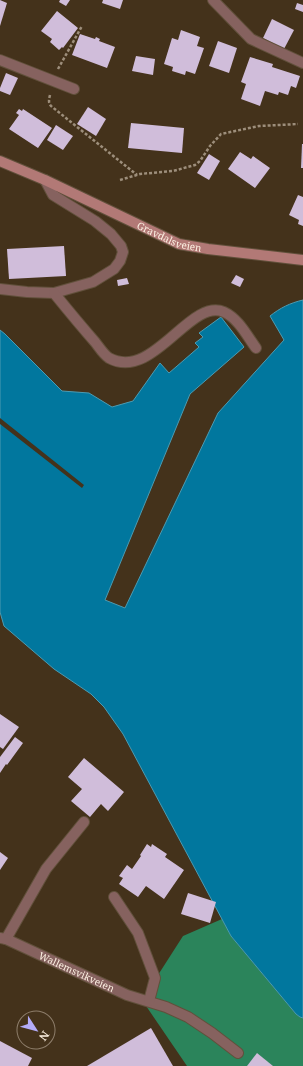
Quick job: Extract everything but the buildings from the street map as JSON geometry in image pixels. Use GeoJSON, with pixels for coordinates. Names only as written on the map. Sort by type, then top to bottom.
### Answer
{"type":"FeatureCollection","features":[{"type":"Feature","properties":{"kind":"street"},"geometry":{"type":"LineString","coordinates":[[213,0],[251,39],[303,63]]}},
{"type":"Feature","properties":{"kind":"street"},"geometry":{"type":"LineString","coordinates":[[0,60],[74,90]]}},
{"type":"Feature","properties":{"kind":"street","name":"Gravdalsveien"},"geometry":{"type":"LineString","coordinates":[[0,160],[46,180],[179,244],[208,249],[303,260]]}},
{"type":"Feature","properties":{"kind":"street"},"geometry":{"type":"LineString","coordinates":[[0,289],[54,293],[93,282],[114,269],[120,261],[123,252],[121,246],[111,234],[95,221],[53,195],[46,180]]}},
{"type":"Feature","properties":{"kind":"street"},"geometry":{"type":"LineString","coordinates":[[54,293],[108,358],[123,362],[135,361],[150,354],[195,318],[215,310],[224,312],[232,317],[256,348]]}},
{"type":"Feature","properties":{"kind":"street","name":"Wallemsvikveien"},"geometry":{"type":"LineString","coordinates":[[84,822],[46,869],[3,938],[127,995],[166,1007],[188,1017],[238,1053]]}},
{"type":"Feature","properties":{"kind":"street"},"geometry":{"type":"LineString","coordinates":[[114,897],[138,933],[155,978],[149,1001]]}},
{"type":"Feature","properties":{"kind":"path"},"geometry":{"type":"LineString","coordinates":[[60,66],[82,26]]}},
{"type":"Feature","properties":{"kind":"path"},"geometry":{"type":"LineString","coordinates":[[52,81],[49,100],[50,104],[137,175]]}},
{"type":"Feature","properties":{"kind":"path"},"geometry":{"type":"LineString","coordinates":[[120,180],[137,175],[173,172],[195,165],[200,161],[210,146],[221,134],[259,126],[298,124]]}},
{"type":"Feature","properties":{"kind":"green space"},"geometry":{"type":"Polygon","coordinates":[[[222,919],[231,936],[296,1014],[303,1018],[303,1066],[187,1066],[142,1000],[183,936],[222,919]]]}},
{"type":"Feature","properties":{"kind":"water"},"geometry":{"type":"Polygon","coordinates":[[[303,300],[303,1018],[296,1014],[231,936],[123,734],[104,707],[91,694],[54,669],[4,626],[0,612],[0,330],[62,391],[89,393],[112,407],[133,401],[160,363],[169,373],[199,347],[195,343],[203,337],[199,333],[221,317],[244,347],[190,394],[105,600],[125,608],[218,413],[284,340],[270,316],[285,306],[303,300]]]}},
{"type":"Feature","properties":{"kind":"pier"},"geometry":{"type":"Polygon","coordinates":[[[0,418],[84,485],[82,488],[0,424],[0,418]]]}}]}
